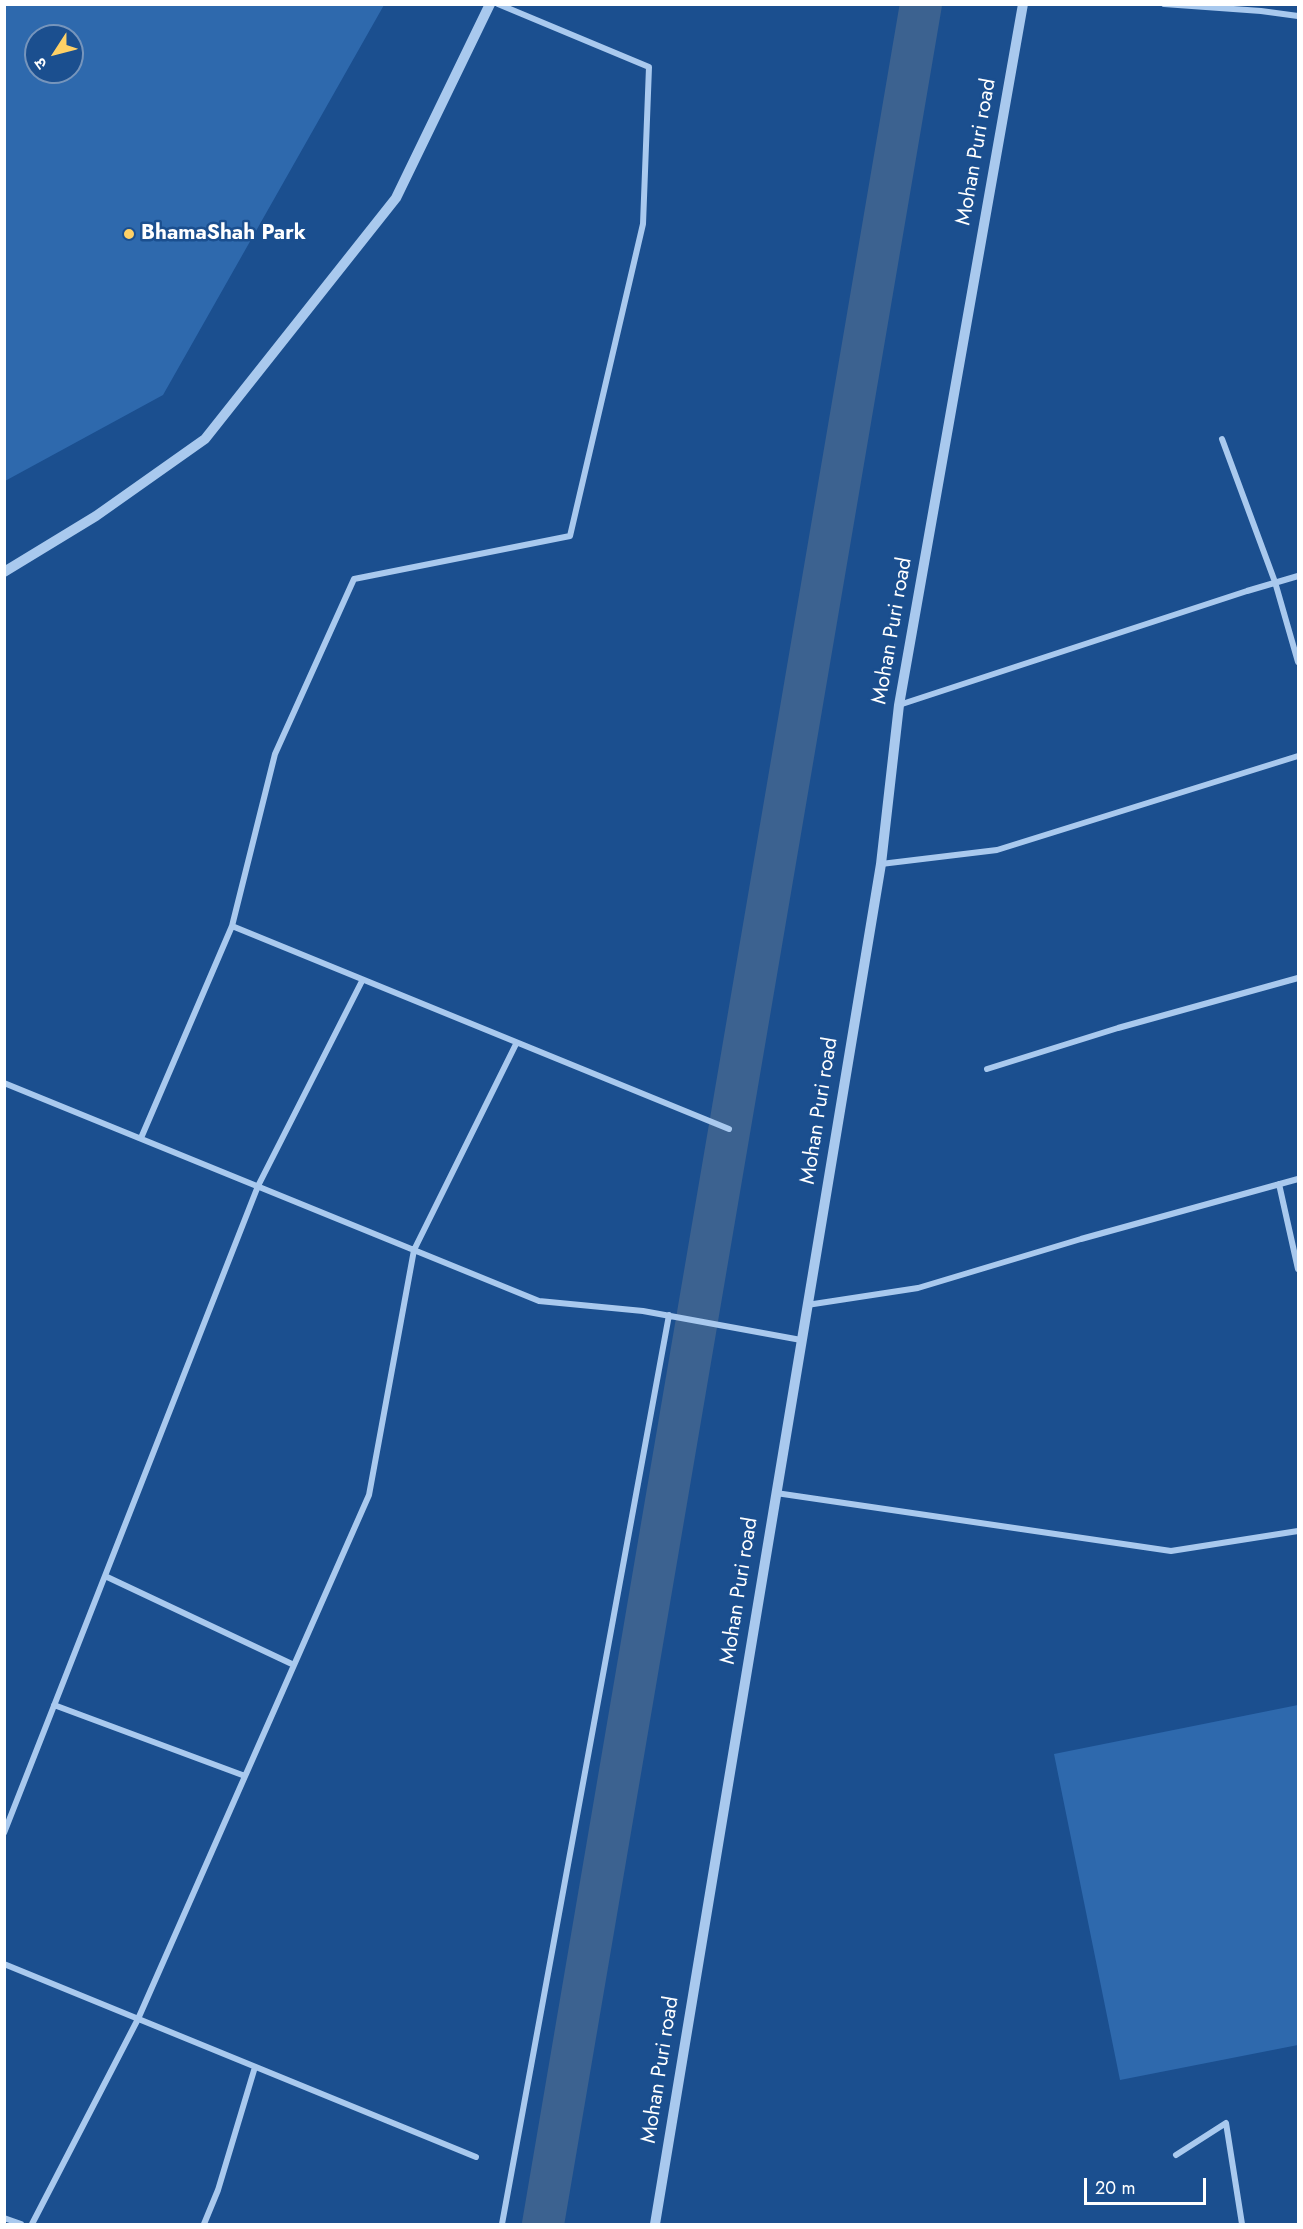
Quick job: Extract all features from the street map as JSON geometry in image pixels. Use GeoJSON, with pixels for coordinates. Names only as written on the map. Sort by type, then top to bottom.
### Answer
{"type":"FeatureCollection","features":[{"type":"Feature","properties":{"kind":"street"},"geometry":{"type":"LineString","coordinates":[[4,572],[96,516],[205,439],[396,198],[490,4]]}},
{"type":"Feature","properties":{"kind":"street"},"geometry":{"type":"LineString","coordinates":[[141,1138],[232,927],[275,754],[354,579],[570,536],[643,224],[649,67],[498,4]]}},
{"type":"Feature","properties":{"kind":"street","name":"Mohan Puri road"},"geometry":{"type":"LineString","coordinates":[[655,2224],[881,864],[900,705],[1023,4]]}},
{"type":"Feature","properties":{"kind":"street"},"geometry":{"type":"LineString","coordinates":[[1164,4],[1261,8],[1299,16]]}},
{"type":"Feature","properties":{"kind":"street"},"geometry":{"type":"LineString","coordinates":[[1222,439],[1275,582],[1299,662]]}},
{"type":"Feature","properties":{"kind":"street"},"geometry":{"type":"LineString","coordinates":[[900,705],[1299,576]]}},
{"type":"Feature","properties":{"kind":"street"},"geometry":{"type":"LineString","coordinates":[[881,864],[997,850],[1299,756]]}},
{"type":"Feature","properties":{"kind":"street"},"geometry":{"type":"LineString","coordinates":[[232,927],[729,1130]]}},
{"type":"Feature","properties":{"kind":"street"},"geometry":{"type":"LineString","coordinates":[[987,1069],[1118,1028],[1299,978]]}},
{"type":"Feature","properties":{"kind":"street"},"geometry":{"type":"LineString","coordinates":[[4,1833],[258,1186],[362,981]]}},
{"type":"Feature","properties":{"kind":"street"},"geometry":{"type":"LineString","coordinates":[[32,2224],[138,2019],[369,1495],[414,1250],[516,1044]]}},
{"type":"Feature","properties":{"kind":"street"},"geometry":{"type":"LineString","coordinates":[[4,1083],[539,1301],[643,1311],[801,1341]]}},
{"type":"Feature","properties":{"kind":"street"},"geometry":{"type":"LineString","coordinates":[[807,1305],[918,1288],[1082,1239],[1299,1179]]}},
{"type":"Feature","properties":{"kind":"street"},"geometry":{"type":"LineString","coordinates":[[1279,1184],[1299,1269]]}},
{"type":"Feature","properties":{"kind":"street"},"geometry":{"type":"LineString","coordinates":[[502,2224],[669,1315]]}},
{"type":"Feature","properties":{"kind":"street"},"geometry":{"type":"LineString","coordinates":[[776,1492],[1171,1551],[1299,1531]]}},
{"type":"Feature","properties":{"kind":"street"},"geometry":{"type":"LineString","coordinates":[[105,1576],[294,1665]]}},
{"type":"Feature","properties":{"kind":"street"},"geometry":{"type":"LineString","coordinates":[[54,1706],[245,1776]]}},
{"type":"Feature","properties":{"kind":"street"},"geometry":{"type":"LineString","coordinates":[[4,1964],[476,2157]]}},
{"type":"Feature","properties":{"kind":"street"},"geometry":{"type":"LineString","coordinates":[[204,2224],[218,2190],[255,2067]]}},
{"type":"Feature","properties":{"kind":"street"},"geometry":{"type":"LineString","coordinates":[[1176,2155],[1226,2122],[1242,2224]]}},
{"type":"Feature","properties":{"kind":"street"},"geometry":{"type":"LineString","coordinates":[[4,2218],[21,2224]]}},
{"type":"Feature","properties":{"kind":"shaded area","name":"BhamaShah Park"},"geometry":{"type":"Polygon","coordinates":[[[5,4],[384,5],[163,395],[5,481],[5,4]]]}},
{"type":"Feature","properties":{"kind":"shaded area"},"geometry":{"type":"Polygon","coordinates":[[[1298,1705],[1298,2045],[1120,2080],[1054,1754],[1298,1705]]]}},
{"type":"Feature","properties":{"kind":"waterway"},"geometry":{"type":"LineString","coordinates":[[543,2224],[921,4]]}},
{"type":"Feature","properties":{"kind":"place","name":"BhamaShah Park"},"geometry":{"type":"Point","coordinates":[129,234]}}]}
